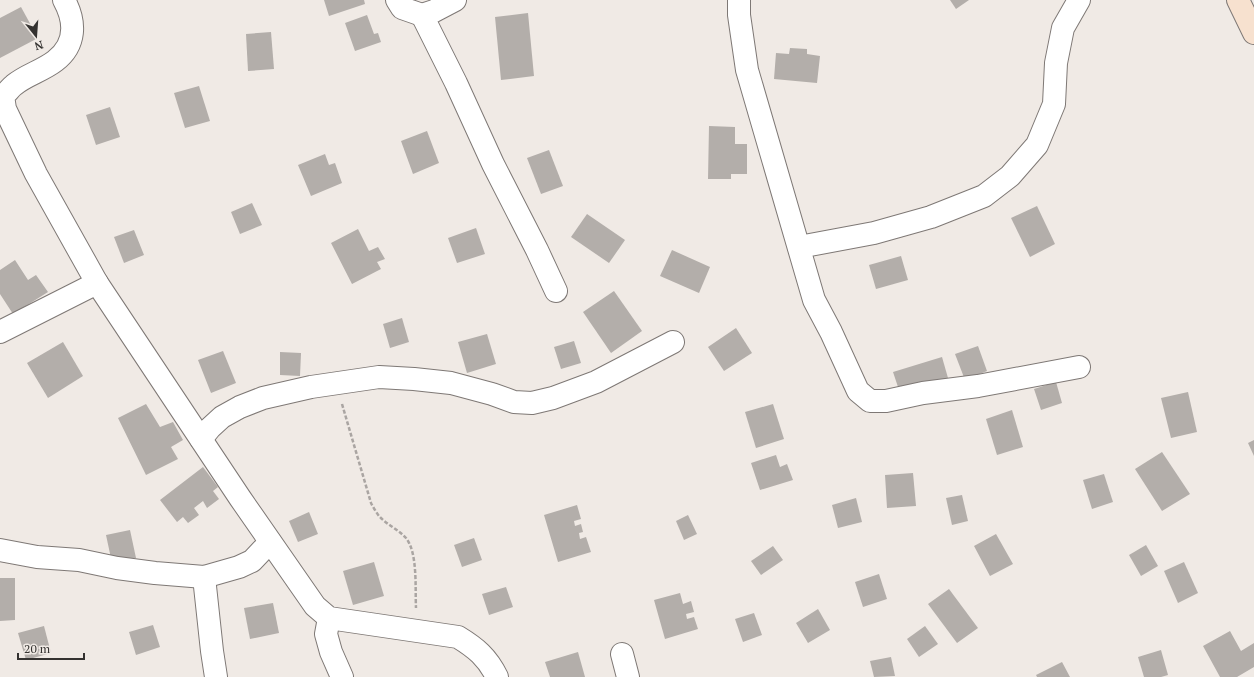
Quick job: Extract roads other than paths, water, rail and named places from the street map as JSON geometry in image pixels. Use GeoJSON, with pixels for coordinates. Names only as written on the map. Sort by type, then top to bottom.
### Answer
{"type":"FeatureCollection","features":[{"type":"Feature","properties":{"kind":"main road"},"geometry":{"type":"LineString","coordinates":[[1238,0],[1254,33]]}},
{"type":"Feature","properties":{"kind":"street"},"geometry":{"type":"LineString","coordinates":[[64,0],[72,20],[72,36],[65,50],[55,61],[14,85],[3,96],[5,110],[36,174],[97,283],[270,542],[315,606],[329,618],[458,637],[475,647],[492,666],[497,677]]}},
{"type":"Feature","properties":{"kind":"street"},"geometry":{"type":"LineString","coordinates":[[397,0],[402,8],[422,15],[434,11],[455,0]]}},
{"type":"Feature","properties":{"kind":"street"},"geometry":{"type":"LineString","coordinates":[[739,0],[739,15],[747,70],[814,300],[831,332],[858,391],[870,401],[886,401],[924,393],[978,386],[1079,367]]}},
{"type":"Feature","properties":{"kind":"street"},"geometry":{"type":"LineString","coordinates":[[799,247],[874,233],[931,217],[984,196],[1010,176],[1036,145],[1054,104],[1056,63],[1063,28],[1079,0]]}},
{"type":"Feature","properties":{"kind":"street"},"geometry":{"type":"LineString","coordinates":[[422,15],[456,83],[493,164],[556,291]]}},
{"type":"Feature","properties":{"kind":"street"},"geometry":{"type":"LineString","coordinates":[[0,332],[97,283]]}},
{"type":"Feature","properties":{"kind":"street"},"geometry":{"type":"LineString","coordinates":[[201,439],[222,417],[240,407],[263,398],[311,387],[379,378],[414,379],[452,383],[492,394],[514,402],[532,403],[553,398],[596,382],[673,342]]}},
{"type":"Feature","properties":{"kind":"street"},"geometry":{"type":"LineString","coordinates":[[0,550],[37,557],[79,560],[117,568],[204,577],[239,567],[252,561],[270,542]]}},
{"type":"Feature","properties":{"kind":"street"},"geometry":{"type":"LineString","coordinates":[[204,577],[216,677]]}},
{"type":"Feature","properties":{"kind":"street"},"geometry":{"type":"LineString","coordinates":[[329,618],[326,634],[331,652],[342,677]]}},
{"type":"Feature","properties":{"kind":"street"},"geometry":{"type":"LineString","coordinates":[[622,654],[628,677]]}}]}
